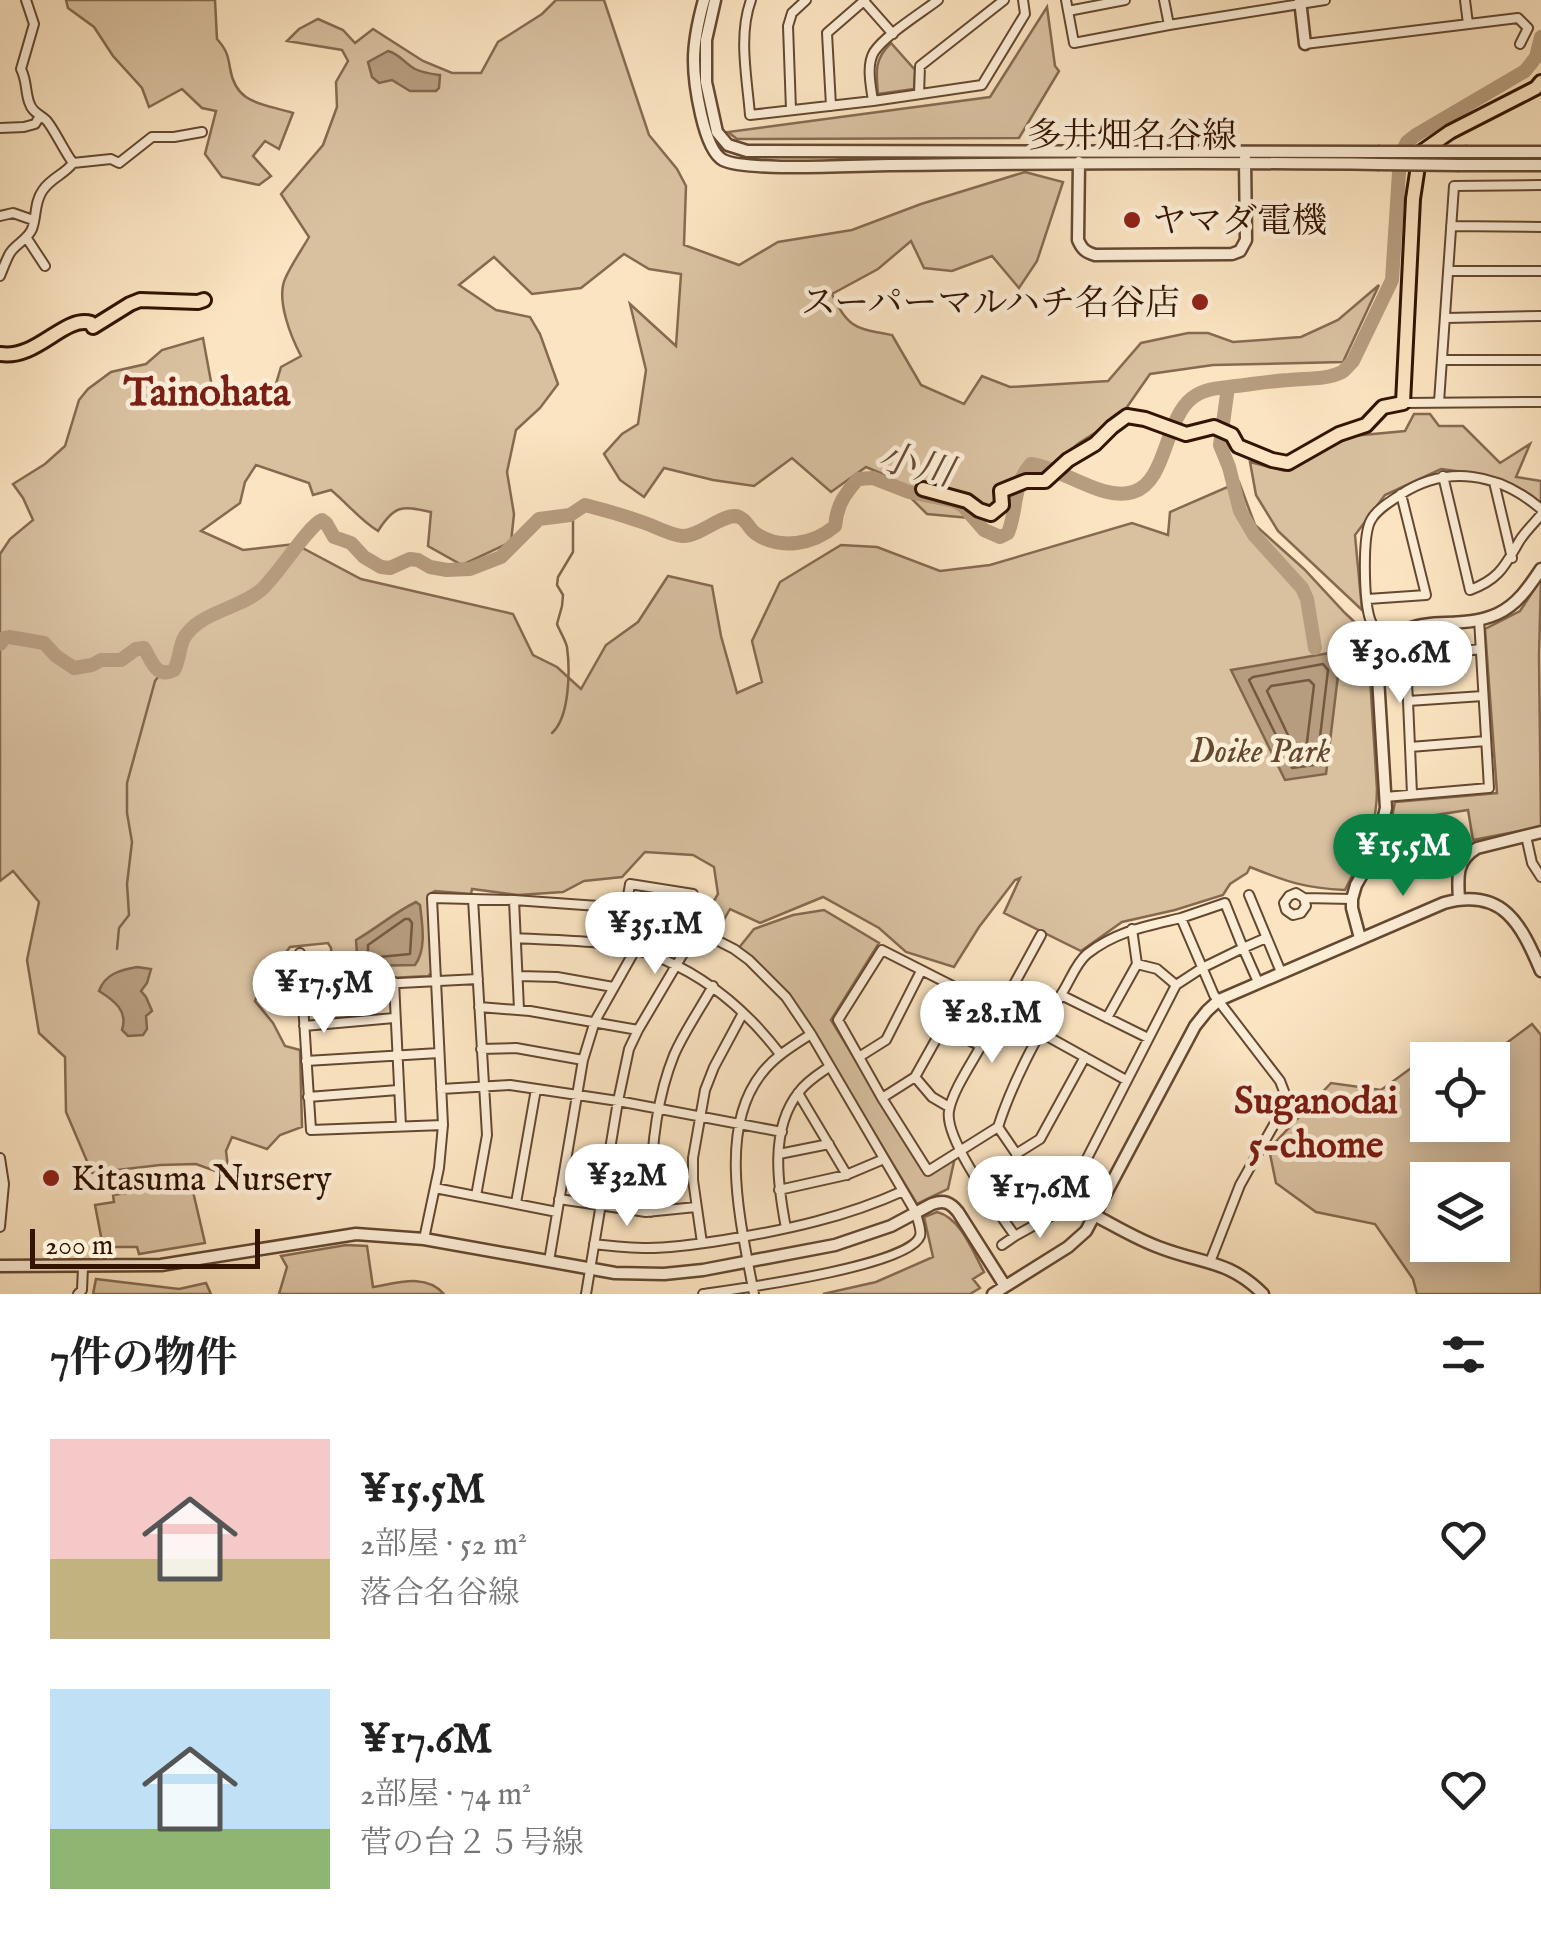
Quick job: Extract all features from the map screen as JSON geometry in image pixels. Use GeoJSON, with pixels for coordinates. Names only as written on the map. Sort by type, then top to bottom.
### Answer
{"type":"FeatureCollection","features":[{"type":"Feature","properties":{"kind":"main road"},"geometry":{"type":"LineString","coordinates":[[923,489],[966,500],[991,514],[1002,505],[1001,491],[1017,484],[1045,481],[1126,416],[1186,434],[1214,427],[1232,435],[1238,446],[1288,463],[1313,447],[1366,424],[1383,408],[1403,403],[1412,200],[1420,152],[1541,82]]}},
{"type":"Feature","properties":{"kind":"main road"},"geometry":{"type":"LineString","coordinates":[[0,354],[26,352],[84,320],[94,327],[140,300],[204,300]]}},
{"type":"Feature","properties":{"kind":"street"},"geometry":{"type":"LineString","coordinates":[[26,0],[34,24],[21,69],[27,81],[28,101],[50,123],[73,162]]}},
{"type":"Feature","properties":{"kind":"street","name":"多井畑名谷線"},"geometry":{"type":"LineString","coordinates":[[704,0],[694,58],[696,82],[706,131],[713,150],[724,160],[777,166],[1245,157]]}},
{"type":"Feature","properties":{"kind":"street","name":"多井畑名谷線"},"geometry":{"type":"LineString","coordinates":[[714,0],[706,40],[706,82],[713,116],[717,132],[728,145],[747,151],[1378,158],[1541,152]]}},
{"type":"Feature","properties":{"kind":"street"},"geometry":{"type":"LineString","coordinates":[[751,0],[744,34],[750,114],[982,84],[1025,14],[1023,0]]}},
{"type":"Feature","properties":{"kind":"street"},"geometry":{"type":"LineString","coordinates":[[791,110],[788,26],[792,13],[806,0]]}},
{"type":"Feature","properties":{"kind":"street"},"geometry":{"type":"LineString","coordinates":[[831,106],[827,34],[864,0],[893,34]]}},
{"type":"Feature","properties":{"kind":"street"},"geometry":{"type":"LineString","coordinates":[[872,101],[870,66],[874,52],[938,0]]}},
{"type":"Feature","properties":{"kind":"street"},"geometry":{"type":"LineString","coordinates":[[919,94],[920,66],[1004,0]]}},
{"type":"Feature","properties":{"kind":"street"},"geometry":{"type":"LineString","coordinates":[[1066,0],[1074,43],[1324,0]]}},
{"type":"Feature","properties":{"kind":"street"},"geometry":{"type":"LineString","coordinates":[[1068,12],[1125,0]]}},
{"type":"Feature","properties":{"kind":"street"},"geometry":{"type":"LineString","coordinates":[[1164,0],[1168,25]]}},
{"type":"Feature","properties":{"kind":"street"},"geometry":{"type":"LineString","coordinates":[[1464,0],[1468,24]]}},
{"type":"Feature","properties":{"kind":"street"},"geometry":{"type":"LineString","coordinates":[[1300,2],[1305,44],[1518,18],[1528,28],[1520,44]]}},
{"type":"Feature","properties":{"kind":"street"},"geometry":{"type":"LineString","coordinates":[[0,128],[35,124],[40,116]]}},
{"type":"Feature","properties":{"kind":"street"},"geometry":{"type":"LineString","coordinates":[[73,162],[111,158],[119,163],[152,137],[202,132]]}},
{"type":"Feature","properties":{"kind":"street"},"geometry":{"type":"LineString","coordinates":[[1080,162],[1081,248],[1094,255],[1232,254],[1240,251],[1246,240],[1245,157]]}},
{"type":"Feature","properties":{"kind":"street","name":"多井畑名谷線"},"geometry":{"type":"LineString","coordinates":[[1378,158],[1459,166],[1541,164]]}},
{"type":"Feature","properties":{"kind":"street"},"geometry":{"type":"LineString","coordinates":[[0,276],[11,252],[33,227],[41,191],[73,162]]}},
{"type":"Feature","properties":{"kind":"street"},"geometry":{"type":"LineString","coordinates":[[1439,402],[1454,186],[1541,185]]}},
{"type":"Feature","properties":{"kind":"street"},"geometry":{"type":"LineString","coordinates":[[0,216],[12,213],[33,220]]}},
{"type":"Feature","properties":{"kind":"street"},"geometry":{"type":"LineString","coordinates":[[1451,226],[1541,227]]}},
{"type":"Feature","properties":{"kind":"street"},"geometry":{"type":"LineString","coordinates":[[26,238],[45,266]]}},
{"type":"Feature","properties":{"kind":"street"},"geometry":{"type":"LineString","coordinates":[[1449,271],[1541,271]]}},
{"type":"Feature","properties":{"kind":"street"},"geometry":{"type":"LineString","coordinates":[[1446,318],[1541,316]]}},
{"type":"Feature","properties":{"kind":"street"},"geometry":{"type":"LineString","coordinates":[[1442,360],[1541,360]]}},
{"type":"Feature","properties":{"kind":"street"},"geometry":{"type":"LineString","coordinates":[[1403,403],[1541,402]]}},
{"type":"Feature","properties":{"kind":"street"},"geometry":{"type":"LineString","coordinates":[[1385,645],[1370,618],[1365,571],[1366,533],[1380,508],[1431,478],[1443,476],[1467,476],[1494,482],[1524,496],[1541,512],[1512,558],[1487,584],[1470,590],[1443,476]]}},
{"type":"Feature","properties":{"kind":"street"},"geometry":{"type":"LineString","coordinates":[[1494,482],[1512,558]]}},
{"type":"Feature","properties":{"kind":"street"},"geometry":{"type":"LineString","coordinates":[[1368,599],[1426,595],[1401,494]]}},
{"type":"Feature","properties":{"kind":"street"},"geometry":{"type":"LineString","coordinates":[[1360,938],[1352,899],[1376,850],[1385,814],[1377,661],[1385,645],[1405,629],[1494,616],[1516,602],[1541,569]]}},
{"type":"Feature","properties":{"kind":"street"},"geometry":{"type":"LineString","coordinates":[[1386,797],[1489,788],[1478,619]]}},
{"type":"Feature","properties":{"kind":"street"},"geometry":{"type":"LineString","coordinates":[[1412,794],[1406,666],[1410,657],[1480,649]]}},
{"type":"Feature","properties":{"kind":"street"},"geometry":{"type":"LineString","coordinates":[[1408,701],[1483,696]]}},
{"type":"Feature","properties":{"kind":"street"},"geometry":{"type":"LineString","coordinates":[[1410,747],[1486,741]]}},
{"type":"Feature","properties":{"kind":"street"},"geometry":{"type":"LineString","coordinates":[[1459,900],[1458,870],[1468,853],[1541,832]]}},
{"type":"Feature","properties":{"kind":"street"},"geometry":{"type":"LineString","coordinates":[[1526,836],[1541,877]]}},
{"type":"Feature","properties":{"kind":"street"},"geometry":{"type":"LineString","coordinates":[[626,908],[630,884],[693,894],[685,924]]}},
{"type":"Feature","properties":{"kind":"street"},"geometry":{"type":"LineString","coordinates":[[1249,895],[1281,972]]}},
{"type":"Feature","properties":{"kind":"street"},"geometry":{"type":"LineString","coordinates":[[424,1239],[443,1125],[432,898],[514,900],[652,912],[685,924],[750,960],[786,997],[916,1213],[920,1237],[904,1249],[850,1268],[753,1290],[703,1294]]}},
{"type":"Feature","properties":{"kind":"street"},"geometry":{"type":"LineString","coordinates":[[472,898],[487,1135],[476,1196]]}},
{"type":"Feature","properties":{"kind":"street"},"geometry":{"type":"LineString","coordinates":[[1304,898],[1352,899]]}},
{"type":"Feature","properties":{"kind":"street"},"geometry":{"type":"LineString","coordinates":[[992,1294],[1007,1290],[1086,1231],[1194,1026],[1219,1000],[1447,902],[1470,898],[1508,913],[1522,930],[1541,972]]}},
{"type":"Feature","properties":{"kind":"street"},"geometry":{"type":"LineString","coordinates":[[514,900],[519,1009]]}},
{"type":"Feature","properties":{"kind":"street"},"geometry":{"type":"LineString","coordinates":[[1126,1080],[1084,1057],[1040,1032],[1000,1010],[882,950],[838,1020],[928,1170],[998,1127],[1040,1032],[1083,957],[1113,936],[1225,904],[1258,982]]}},
{"type":"Feature","properties":{"kind":"street"},"geometry":{"type":"LineString","coordinates":[[597,942],[601,906]]}},
{"type":"Feature","properties":{"kind":"street"},"geometry":{"type":"LineString","coordinates":[[1181,918],[1219,1000],[1280,1080],[1285,1094],[1285,1105],[1240,1185],[1210,1262]]}},
{"type":"Feature","properties":{"kind":"street"},"geometry":{"type":"LineString","coordinates":[[1107,1018],[1136,964],[1132,929]]}},
{"type":"Feature","properties":{"kind":"street"},"geometry":{"type":"LineString","coordinates":[[586,1294],[626,1060],[638,1030],[697,930]]}},
{"type":"Feature","properties":{"kind":"street"},"geometry":{"type":"LineString","coordinates":[[1000,1010],[1041,936]]}},
{"type":"Feature","properties":{"kind":"street"},"geometry":{"type":"LineString","coordinates":[[516,938],[597,942],[678,965],[712,986],[743,1013],[780,1054]]}},
{"type":"Feature","properties":{"kind":"street"},"geometry":{"type":"LineString","coordinates":[[1002,1245],[1060,1211],[1176,984],[1266,938]]}},
{"type":"Feature","properties":{"kind":"street"},"geometry":{"type":"LineString","coordinates":[[549,1261],[583,1060],[595,1021],[635,950]]}},
{"type":"Feature","properties":{"kind":"street"},"geometry":{"type":"LineString","coordinates":[[300,953],[310,1130],[443,1125]]}},
{"type":"Feature","properties":{"kind":"street"},"geometry":{"type":"LineString","coordinates":[[1136,964],[1157,969],[1176,984]]}},
{"type":"Feature","properties":{"kind":"street"},"geometry":{"type":"LineString","coordinates":[[859,1057],[886,1040],[920,971]]}},
{"type":"Feature","properties":{"kind":"street"},"geometry":{"type":"LineString","coordinates":[[518,976],[557,977],[613,987]]}},
{"type":"Feature","properties":{"kind":"street"},"geometry":{"type":"LineString","coordinates":[[276,989],[478,979]]}},
{"type":"Feature","properties":{"kind":"street"},"geometry":{"type":"LineString","coordinates":[[394,982],[401,1126]]}},
{"type":"Feature","properties":{"kind":"street"},"geometry":{"type":"LineString","coordinates":[[652,1212],[650,1172],[666,1079],[675,1052],[712,986]]}},
{"type":"Feature","properties":{"kind":"street"},"geometry":{"type":"LineString","coordinates":[[882,1098],[916,1078],[962,993]]}},
{"type":"Feature","properties":{"kind":"street"},"geometry":{"type":"LineString","coordinates":[[1061,995],[1148,1038]]}},
{"type":"Feature","properties":{"kind":"street"},"geometry":{"type":"LineString","coordinates":[[479,1007],[519,1009],[638,1030]]}},
{"type":"Feature","properties":{"kind":"street"},"geometry":{"type":"LineString","coordinates":[[702,1243],[693,1158],[700,1117],[714,1067],[743,1013]]}},
{"type":"Feature","properties":{"kind":"street"},"geometry":{"type":"LineString","coordinates":[[304,1026],[394,1018]]}},
{"type":"Feature","properties":{"kind":"street"},"geometry":{"type":"LineString","coordinates":[[943,1028],[981,1046],[949,1107],[948,1121],[960,1150],[1015,1236]]}},
{"type":"Feature","properties":{"kind":"street"},"geometry":{"type":"LineString","coordinates":[[753,1290],[734,1164],[739,1124],[759,1076],[780,1054],[810,1034]]}},
{"type":"Feature","properties":{"kind":"street"},"geometry":{"type":"LineString","coordinates":[[481,1049],[516,1048],[583,1060]]}},
{"type":"Feature","properties":{"kind":"street"},"geometry":{"type":"LineString","coordinates":[[306,1061],[439,1053]]}},
{"type":"Feature","properties":{"kind":"street"},"geometry":{"type":"LineString","coordinates":[[1016,1154],[1040,1139],[1084,1057]]}},
{"type":"Feature","properties":{"kind":"street"},"geometry":{"type":"LineString","coordinates":[[786,1228],[777,1166],[782,1132],[798,1092],[829,1067]]}},
{"type":"Feature","properties":{"kind":"street"},"geometry":{"type":"LineString","coordinates":[[916,1078],[932,1097],[949,1107]]}},
{"type":"Feature","properties":{"kind":"street"},"geometry":{"type":"LineString","coordinates":[[441,1089],[510,1085],[782,1132]]}},
{"type":"Feature","properties":{"kind":"street"},"geometry":{"type":"LineString","coordinates":[[516,1204],[536,1089]]}},
{"type":"Feature","properties":{"kind":"street"},"geometry":{"type":"LineString","coordinates":[[308,1097],[398,1090]]}},
{"type":"Feature","properties":{"kind":"street"},"geometry":{"type":"LineString","coordinates":[[798,1092],[847,1175]]}},
{"type":"Feature","properties":{"kind":"street"},"geometry":{"type":"LineString","coordinates":[[998,1127],[1037,1184],[1164,1250],[1240,1274],[1263,1294]]}},
{"type":"Feature","properties":{"kind":"street"},"geometry":{"type":"LineString","coordinates":[[779,1154],[829,1144]]}},
{"type":"Feature","properties":{"kind":"street"},"geometry":{"type":"LineString","coordinates":[[0,1158],[4,1184],[0,1227]]}},
{"type":"Feature","properties":{"kind":"street"},"geometry":{"type":"LineString","coordinates":[[779,1190],[847,1175],[884,1159]]}},
{"type":"Feature","properties":{"kind":"street"},"geometry":{"type":"LineString","coordinates":[[435,1188],[557,1212]]}},
{"type":"Feature","properties":{"kind":"street"},"geometry":{"type":"LineString","coordinates":[[594,1244],[645,1248],[744,1237],[828,1220],[903,1190]]}},
{"type":"Feature","properties":{"kind":"street"},"geometry":{"type":"LineString","coordinates":[[559,1199],[652,1212],[696,1207]]}},
{"type":"Feature","properties":{"kind":"street"},"geometry":{"type":"LineString","coordinates":[[0,1266],[84,1268],[180,1263],[356,1234],[424,1239],[589,1269],[664,1274],[844,1243],[891,1226],[938,1202],[950,1204],[958,1212],[1007,1290]]}},
{"type":"Feature","properties":{"kind":"street"},"geometry":{"type":"LineString","coordinates":[[78,1294],[84,1268]]}},
{"type":"Feature","properties":{"kind":"green space"},"geometry":{"type":"Polygon","coordinates":[[[66,0],[215,0],[217,39],[226,52],[238,89],[252,101],[293,113],[279,149],[265,141],[253,156],[271,176],[259,185],[222,177],[205,154],[216,111],[202,108],[182,89],[149,107],[142,88],[113,56],[94,27],[68,8],[66,0]]]}},
{"type":"Feature","properties":{"kind":"green space","name":"Doike Park"},"geometry":{"type":"Polygon","coordinates":[[[556,0],[604,0],[649,135],[686,186],[684,245],[739,265],[778,242],[852,230],[1025,172],[1063,182],[1037,261],[1019,288],[992,256],[952,271],[924,268],[911,241],[878,269],[832,294],[843,314],[855,325],[892,335],[921,385],[964,404],[982,376],[1010,387],[1108,381],[1141,343],[1188,333],[1208,333],[1233,342],[1301,337],[1338,320],[1379,285],[1343,362],[1213,365],[1150,374],[1120,417],[1079,443],[1023,488],[991,520],[927,514],[890,477],[866,467],[831,492],[792,458],[754,486],[664,468],[644,497],[620,480],[604,454],[622,434],[638,424],[646,370],[630,304],[676,346],[681,274],[649,269],[624,254],[581,288],[532,294],[494,257],[459,285],[496,310],[530,317],[558,384],[516,430],[507,472],[514,514],[511,542],[462,565],[428,546],[431,512],[400,509],[378,531],[331,490],[313,495],[309,483],[256,465],[245,482],[240,503],[201,531],[243,550],[295,544],[361,579],[513,614],[533,655],[557,667],[581,689],[606,645],[638,622],[668,576],[712,586],[737,693],[762,682],[752,641],[780,582],[841,545],[877,547],[940,571],[990,565],[1132,523],[1168,535],[1170,512],[1239,482],[1255,525],[1377,643],[1369,662],[1377,789],[1368,841],[1345,890],[1296,883],[1250,867],[1223,895],[1122,922],[1081,951],[1004,913],[1020,878],[979,927],[954,967],[906,952],[879,928],[823,897],[760,923],[730,909],[718,930],[702,921],[718,894],[714,867],[693,855],[645,852],[622,877],[584,881],[563,892],[518,895],[472,889],[471,894],[435,891],[428,895],[433,972],[428,976],[334,981],[328,943],[290,947],[262,985],[255,1001],[285,1046],[300,1050],[302,1127],[280,1135],[267,1149],[232,1137],[226,1151],[229,1176],[196,1164],[92,1173],[66,1112],[65,1057],[39,1033],[27,960],[39,902],[13,871],[0,881],[0,554],[10,539],[33,520],[13,484],[65,446],[79,400],[111,372],[146,364],[162,350],[203,338],[212,387],[273,394],[281,367],[301,356],[282,297],[285,279],[309,237],[281,194],[323,145],[337,107],[336,82],[348,61],[342,50],[287,41],[299,29],[318,19],[343,30],[355,43],[373,29],[423,61],[452,73],[481,73],[498,42],[542,14],[556,0]]]}},
{"type":"Feature","properties":{"kind":"green space"},"geometry":{"type":"Polygon","coordinates":[[[1047,7],[1055,66],[1059,71],[1019,138],[737,139],[728,132],[990,97],[1047,7]]]}},
{"type":"Feature","properties":{"kind":"green space"},"geometry":{"type":"Polygon","coordinates":[[[891,43],[915,70],[914,89],[878,94],[877,66],[891,43]]]}},
{"type":"Feature","properties":{"kind":"green space"},"geometry":{"type":"Polygon","coordinates":[[[1414,414],[1430,414],[1439,426],[1463,426],[1500,463],[1530,444],[1516,477],[1541,481],[1541,505],[1528,494],[1479,474],[1441,469],[1385,495],[1355,535],[1362,610],[1278,531],[1256,495],[1250,462],[1285,471],[1352,436],[1405,431],[1414,414]]]}},
{"type":"Feature","properties":{"kind":"green space"},"geometry":{"type":"Polygon","coordinates":[[[1541,579],[1541,827],[1473,840],[1468,810],[1391,822],[1395,802],[1497,793],[1485,629],[1520,611],[1541,579]]]}},
{"type":"Feature","properties":{"kind":"green space"},"geometry":{"type":"Polygon","coordinates":[[[824,910],[879,943],[831,1020],[926,1175],[955,1157],[948,1189],[917,1204],[809,1025],[738,949],[754,929],[793,915],[824,910]]]}},
{"type":"Feature","properties":{"kind":"green space"},"geometry":{"type":"Polygon","coordinates":[[[1532,1024],[1541,1035],[1541,1294],[1417,1294],[1413,1279],[1375,1224],[1316,1212],[1276,1183],[1269,1149],[1331,1083],[1381,1090],[1410,1069],[1410,1142],[1510,1142],[1508,1042],[1532,1024]]]}},
{"type":"Feature","properties":{"kind":"green space"},"geometry":{"type":"Polygon","coordinates":[[[191,1183],[205,1243],[139,1254],[137,1247],[103,1247],[95,1205],[114,1202],[113,1195],[191,1183]]]}},
{"type":"Feature","properties":{"kind":"green space"},"geometry":{"type":"Polygon","coordinates":[[[937,1212],[960,1228],[971,1246],[984,1272],[973,1279],[980,1288],[970,1294],[823,1294],[876,1282],[933,1257],[924,1217],[937,1212]]]}},
{"type":"Feature","properties":{"kind":"green space"},"geometry":{"type":"Polygon","coordinates":[[[346,1245],[367,1246],[373,1287],[420,1282],[429,1283],[444,1294],[279,1294],[287,1267],[281,1256],[346,1245]]]}},
{"type":"Feature","properties":{"kind":"green space"},"geometry":{"type":"Polygon","coordinates":[[[96,1279],[179,1289],[206,1283],[211,1294],[93,1294],[96,1279]]]}},
{"type":"Feature","properties":{"kind":"water"},"geometry":{"type":"Polygon","coordinates":[[[388,51],[415,69],[440,75],[439,88],[410,91],[392,80],[379,83],[372,77],[368,62],[388,51]]]}},
{"type":"Feature","properties":{"kind":"water"},"geometry":{"type":"Polygon","coordinates":[[[1341,651],[1326,774],[1285,780],[1231,670],[1341,651]]]}},
{"type":"Feature","properties":{"kind":"water"},"geometry":{"type":"Polygon","coordinates":[[[416,902],[420,905],[423,936],[415,965],[365,966],[357,954],[356,940],[416,902]]]}},
{"type":"Feature","properties":{"kind":"water"},"geometry":{"type":"Polygon","coordinates":[[[137,967],[151,969],[141,991],[152,1011],[146,1016],[147,1029],[143,1035],[128,1036],[122,1030],[119,1007],[99,991],[114,974],[137,967]]]}},
{"type":"Feature","properties":{"kind":"waterway","name":"小川"},"geometry":{"type":"LineString","coordinates":[[0,644],[9,637],[44,643],[74,668],[101,660],[121,660],[144,648],[159,670],[174,670],[189,631],[261,590],[322,520],[334,537],[351,543],[381,567],[390,568],[410,559],[447,570],[470,569],[501,557],[539,519],[570,515],[585,505],[682,536],[739,517],[765,539],[796,543],[835,526],[842,501],[858,479],[873,478],[909,492],[954,501],[984,530],[1000,537],[1008,533],[1018,488],[1031,464],[1096,489],[1133,492],[1153,476],[1183,408],[1197,395],[1218,388],[1329,376],[1342,372],[1353,361],[1392,280],[1400,157],[1407,142],[1525,71],[1536,57],[1541,37]]}},
{"type":"Feature","properties":{"kind":"waterway"},"geometry":{"type":"LineString","coordinates":[[1228,387],[1220,445],[1240,511],[1254,535],[1302,588],[1315,648]]}},
{"type":"Feature","properties":{"kind":"waterway"},"geometry":{"type":"LineString","coordinates":[[552,733],[562,716],[567,692],[567,647],[557,624],[563,595],[557,585],[573,552],[573,512]]}},
{"type":"Feature","properties":{"kind":"waterway"},"geometry":{"type":"LineString","coordinates":[[117,949],[119,928],[129,915],[127,884],[132,842],[127,783],[155,681],[161,673]]}},
{"type":"Feature","properties":{"kind":"place","name":"ヤマダ電機"},"geometry":{"type":"Point","coordinates":[1132,220]}},
{"type":"Feature","properties":{"kind":"place","name":"スーパーマルハチ名谷店"},"geometry":{"type":"Point","coordinates":[1200,302]}},
{"type":"Feature","properties":{"kind":"place","name":"Kitasuma Nursery"},"geometry":{"type":"Point","coordinates":[51,1178]}},
{"type":"Feature","properties":{"kind":"district","name":"Tainohata"},"geometry":{"type":"Point","coordinates":[207,391]}},
{"type":"Feature","properties":{"kind":"district","name":"Suganodai 5-chome"},"geometry":{"type":"Point","coordinates":[1316,1122]}}]}
